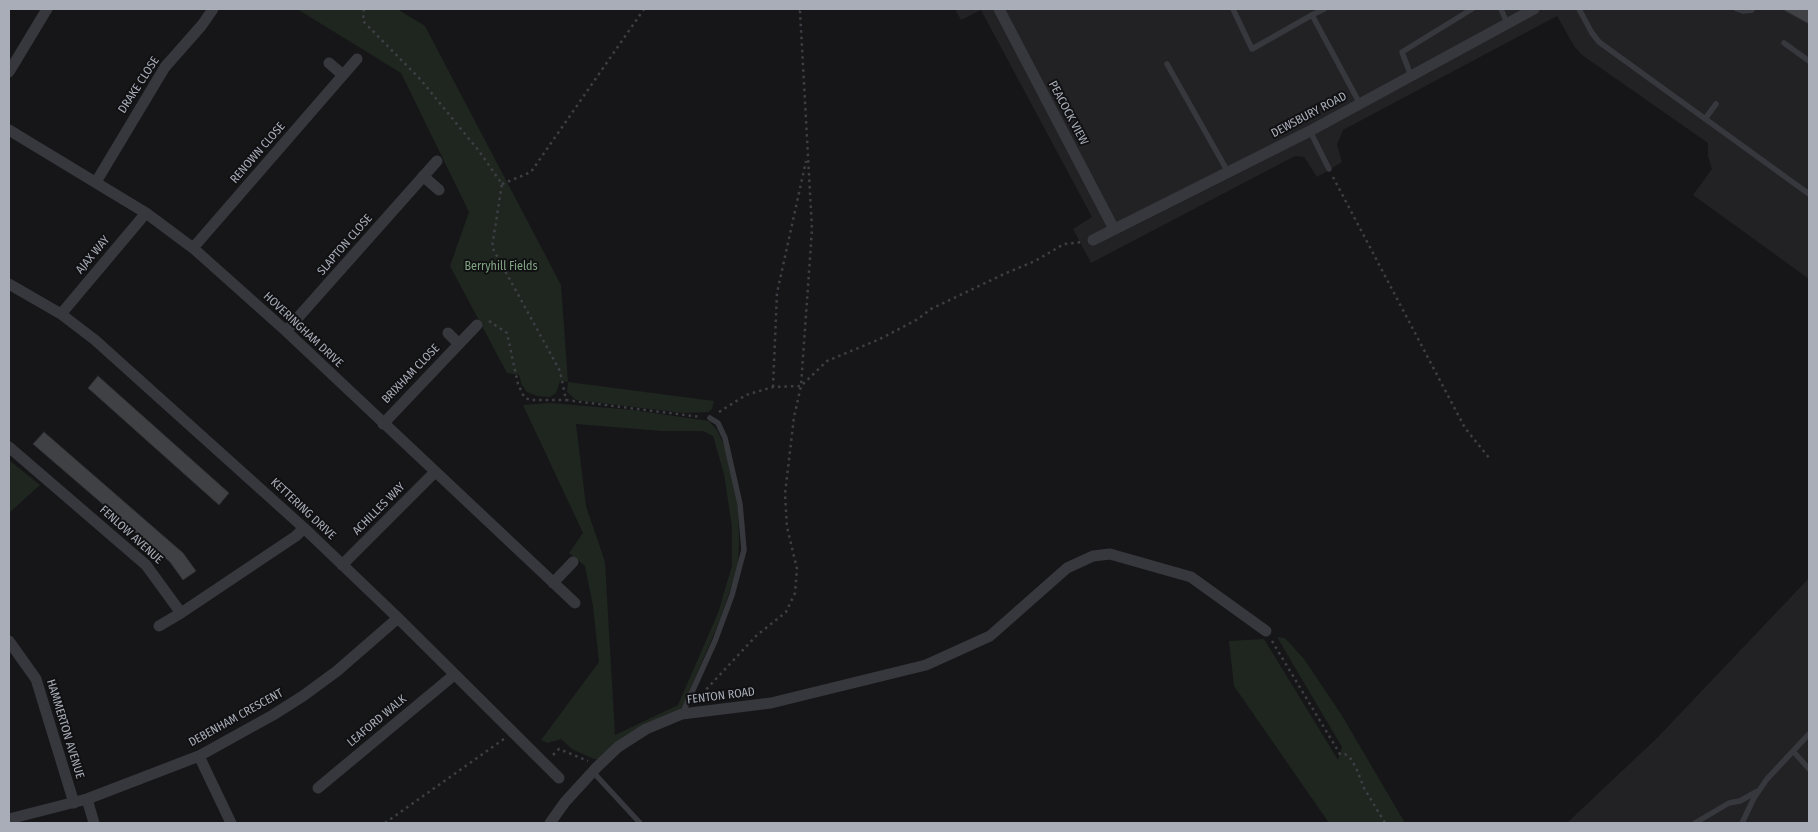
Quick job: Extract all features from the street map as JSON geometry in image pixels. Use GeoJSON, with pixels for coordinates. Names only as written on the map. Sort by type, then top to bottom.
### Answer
{"type":"FeatureCollection","features":[{"type":"Feature","properties":{"kind":"street"},"geometry":{"type":"LineString","coordinates":[[9,72],[47,9]]}},
{"type":"Feature","properties":{"kind":"street","name":"DRAKE CLOSE"},"geometry":{"type":"LineString","coordinates":[[96,182],[165,67],[202,25],[213,9]]}},
{"type":"Feature","properties":{"kind":"street","name":"PEACOCK VIEW"},"geometry":{"type":"LineString","coordinates":[[998,9],[1114,229]]}},
{"type":"Feature","properties":{"kind":"street","name":"DEWSBURY ROAD"},"geometry":{"type":"LineString","coordinates":[[1093,240],[1310,131],[1534,9]]}},
{"type":"Feature","properties":{"kind":"street","name":"RENOWN CLOSE"},"geometry":{"type":"LineString","coordinates":[[193,248],[357,59]]}},
{"type":"Feature","properties":{"kind":"street"},"geometry":{"type":"LineString","coordinates":[[329,63],[343,75]]}},
{"type":"Feature","properties":{"kind":"street","name":"HOVERINGHAM DRIVE"},"geometry":{"type":"LineString","coordinates":[[9,130],[146,214],[193,248],[286,331],[574,603]]}},
{"type":"Feature","properties":{"kind":"street","name":"SLAPTON CLOSE"},"geometry":{"type":"LineString","coordinates":[[286,331],[437,161]]}},
{"type":"Feature","properties":{"kind":"street"},"geometry":{"type":"LineString","coordinates":[[424,176],[439,190]]}},
{"type":"Feature","properties":{"kind":"street","name":"AJAX WAY"},"geometry":{"type":"LineString","coordinates":[[61,314],[146,214]]}},
{"type":"Feature","properties":{"kind":"street","name":"KETTERING DRIVE"},"geometry":{"type":"LineString","coordinates":[[9,284],[61,314],[95,340],[304,528],[398,618],[559,778]]}},
{"type":"Feature","properties":{"kind":"street","name":"BRIXHAM CLOSE"},"geometry":{"type":"LineString","coordinates":[[383,424],[477,325]]}},
{"type":"Feature","properties":{"kind":"street","name":"BRIXHAM CLOSE"},"geometry":{"type":"LineString","coordinates":[[448,334],[459,344]]}},
{"type":"Feature","properties":{"kind":"street","name":"FENLOW AVENUE"},"geometry":{"type":"LineString","coordinates":[[9,447],[146,565],[181,612]]}},
{"type":"Feature","properties":{"kind":"street","name":"ACHILLES WAY"},"geometry":{"type":"LineString","coordinates":[[342,565],[435,472]]}},
{"type":"Feature","properties":{"kind":"street"},"geometry":{"type":"LineString","coordinates":[[160,626],[296,536],[304,528]]}},
{"type":"Feature","properties":{"kind":"street","name":"FENTON ROAD"},"geometry":{"type":"LineString","coordinates":[[550,823],[565,802],[618,747],[646,729],[682,714],[771,703],[926,665],[990,636],[1067,568],[1093,556],[1110,554],[1192,576],[1266,631]]}},
{"type":"Feature","properties":{"kind":"street"},"geometry":{"type":"LineString","coordinates":[[553,583],[573,562]]}},
{"type":"Feature","properties":{"kind":"street","name":"DEBENHAM CRESCENT"},"geometry":{"type":"LineString","coordinates":[[9,819],[87,799],[200,756],[303,696],[337,671],[398,618]]}},
{"type":"Feature","properties":{"kind":"street","name":"HAMMERTON AVENUE"},"geometry":{"type":"LineString","coordinates":[[9,641],[36,679],[74,803]]}},
{"type":"Feature","properties":{"kind":"street","name":"LEAFORD WALK"},"geometry":{"type":"LineString","coordinates":[[318,788],[454,675]]}},
{"type":"Feature","properties":{"kind":"street"},"geometry":{"type":"LineString","coordinates":[[200,756],[231,823]]}},
{"type":"Feature","properties":{"kind":"street"},"geometry":{"type":"LineString","coordinates":[[87,799],[94,823]]}},
{"type":"Feature","properties":{"kind":"lane"},"geometry":{"type":"LineString","coordinates":[[1233,9],[1252,48],[1324,9]]}},
{"type":"Feature","properties":{"kind":"lane"},"geometry":{"type":"LineString","coordinates":[[1411,76],[1402,52],[1472,9]]}},
{"type":"Feature","properties":{"kind":"lane"},"geometry":{"type":"LineString","coordinates":[[1501,9],[1507,23]]}},
{"type":"Feature","properties":{"kind":"lane"},"geometry":{"type":"LineString","coordinates":[[1579,9],[1599,42],[1809,194]]}},
{"type":"Feature","properties":{"kind":"lane"},"geometry":{"type":"LineString","coordinates":[[1737,9],[1743,11],[1752,9]]}},
{"type":"Feature","properties":{"kind":"lane"},"geometry":{"type":"LineString","coordinates":[[1312,15],[1360,104]]}},
{"type":"Feature","properties":{"kind":"lane"},"geometry":{"type":"LineString","coordinates":[[1784,43],[1809,61]]}},
{"type":"Feature","properties":{"kind":"lane"},"geometry":{"type":"LineString","coordinates":[[1167,64],[1228,172]]}},
{"type":"Feature","properties":{"kind":"lane"},"geometry":{"type":"LineString","coordinates":[[1705,119],[1716,104]]}},
{"type":"Feature","properties":{"kind":"lane"},"geometry":{"type":"LineString","coordinates":[[1310,131],[1329,169]]}},
{"type":"Feature","properties":{"kind":"lane"},"geometry":{"type":"LineString","coordinates":[[682,714],[715,641],[729,604],[744,550],[740,504],[725,438],[718,423],[710,418]]}},
{"type":"Feature","properties":{"kind":"lane"},"geometry":{"type":"LineString","coordinates":[[1742,823],[1758,791],[1767,779],[1809,734]]}},
{"type":"Feature","properties":{"kind":"lane"},"geometry":{"type":"LineString","coordinates":[[1793,752],[1809,769]]}},
{"type":"Feature","properties":{"kind":"lane"},"geometry":{"type":"LineString","coordinates":[[595,770],[640,823]]}},
{"type":"Feature","properties":{"kind":"lane"},"geometry":{"type":"LineString","coordinates":[[1695,823],[1729,803],[1740,801],[1758,791]]}},
{"type":"Feature","properties":{"kind":"path"},"geometry":{"type":"LineString","coordinates":[[364,9],[363,21],[420,79],[479,151],[502,184],[492,248],[560,371],[566,400]]}},
{"type":"Feature","properties":{"kind":"path"},"geometry":{"type":"LineString","coordinates":[[502,184],[531,172],[644,9]]}},
{"type":"Feature","properties":{"kind":"path"},"geometry":{"type":"LineString","coordinates":[[701,695],[756,636],[786,612],[795,594],[797,569],[787,527],[785,494],[794,417],[802,386],[812,229],[800,11],[802,9]]}},
{"type":"Feature","properties":{"kind":"path"},"geometry":{"type":"LineString","coordinates":[[774,386],[777,293],[807,157]]}},
{"type":"Feature","properties":{"kind":"path"},"geometry":{"type":"LineString","coordinates":[[1329,169],[1465,428],[1490,458]]}},
{"type":"Feature","properties":{"kind":"path"},"geometry":{"type":"LineString","coordinates":[[477,325],[486,320],[507,333],[518,384],[524,397],[530,400],[566,400],[710,418],[746,395],[774,386],[802,386],[827,361],[880,340],[918,319],[931,309],[1035,261],[1064,244],[1093,240]]}},
{"type":"Feature","properties":{"kind":"path"},"geometry":{"type":"LineString","coordinates":[[1266,631],[1340,754],[1345,754],[1351,759],[1364,788],[1385,823]]}},
{"type":"Feature","properties":{"kind":"path"},"geometry":{"type":"LineString","coordinates":[[385,823],[513,733]]}},
{"type":"Feature","properties":{"kind":"path"},"geometry":{"type":"LineString","coordinates":[[544,764],[559,749],[588,761],[595,770]]}},
{"type":"Feature","properties":{"kind":"shaded area"},"geometry":{"type":"Polygon","coordinates":[[[955,9],[1809,9],[1809,279],[1693,195],[1712,169],[1708,156],[1708,143],[1582,55],[1574,46],[1557,16],[1343,130],[1337,145],[1342,162],[1317,177],[1304,157],[1295,156],[1091,263],[1073,229],[1092,217],[981,10],[961,20],[955,9]]]}},
{"type":"Feature","properties":{"kind":"shaded area"},"geometry":{"type":"Polygon","coordinates":[[[1809,578],[1809,823],[1567,823],[1658,737],[1809,578]]]}},
{"type":"Feature","properties":{"kind":"green space","name":"Berryhill Fields"},"geometry":{"type":"Polygon","coordinates":[[[297,9],[397,9],[425,26],[561,285],[568,382],[560,381],[556,393],[550,397],[537,396],[527,392],[522,385],[519,375],[507,373],[450,266],[469,212],[401,73],[297,9]]]}},
{"type":"Feature","properties":{"kind":"green space"},"geometry":{"type":"Polygon","coordinates":[[[568,382],[714,401],[712,409],[708,412],[683,413],[576,400],[567,392],[568,382]]]}},
{"type":"Feature","properties":{"kind":"green space"},"geometry":{"type":"Polygon","coordinates":[[[550,403],[633,410],[709,421],[717,430],[726,449],[738,506],[739,541],[738,566],[720,620],[680,710],[600,759],[594,759],[572,749],[561,739],[548,743],[541,740],[599,662],[593,606],[585,566],[569,553],[583,533],[523,405],[550,403]],[[576,424],[586,506],[605,562],[615,735],[678,705],[718,613],[732,566],[732,527],[724,474],[713,436],[703,431],[662,431],[576,424]]]}},
{"type":"Feature","properties":{"kind":"green space"},"geometry":{"type":"Polygon","coordinates":[[[9,460],[40,485],[9,513],[9,460]]]}},
{"type":"Feature","properties":{"kind":"green space"},"geometry":{"type":"Polygon","coordinates":[[[1277,637],[1285,638],[1304,659],[1341,714],[1405,823],[1329,823],[1234,686],[1229,641],[1264,639],[1338,760],[1342,747],[1277,637]]]}},
{"type":"Feature","properties":{"kind":"building"},"geometry":{"type":"Polygon","coordinates":[[[1782,9],[1809,9],[1809,24],[1782,9]]]}},
{"type":"Feature","properties":{"kind":"building"},"geometry":{"type":"Polygon","coordinates":[[[98,376],[229,493],[219,505],[88,388],[98,376]]]}},
{"type":"Feature","properties":{"kind":"building"},"geometry":{"type":"Polygon","coordinates":[[[44,432],[183,553],[196,571],[183,580],[170,562],[33,444],[44,432]]]}}]}
